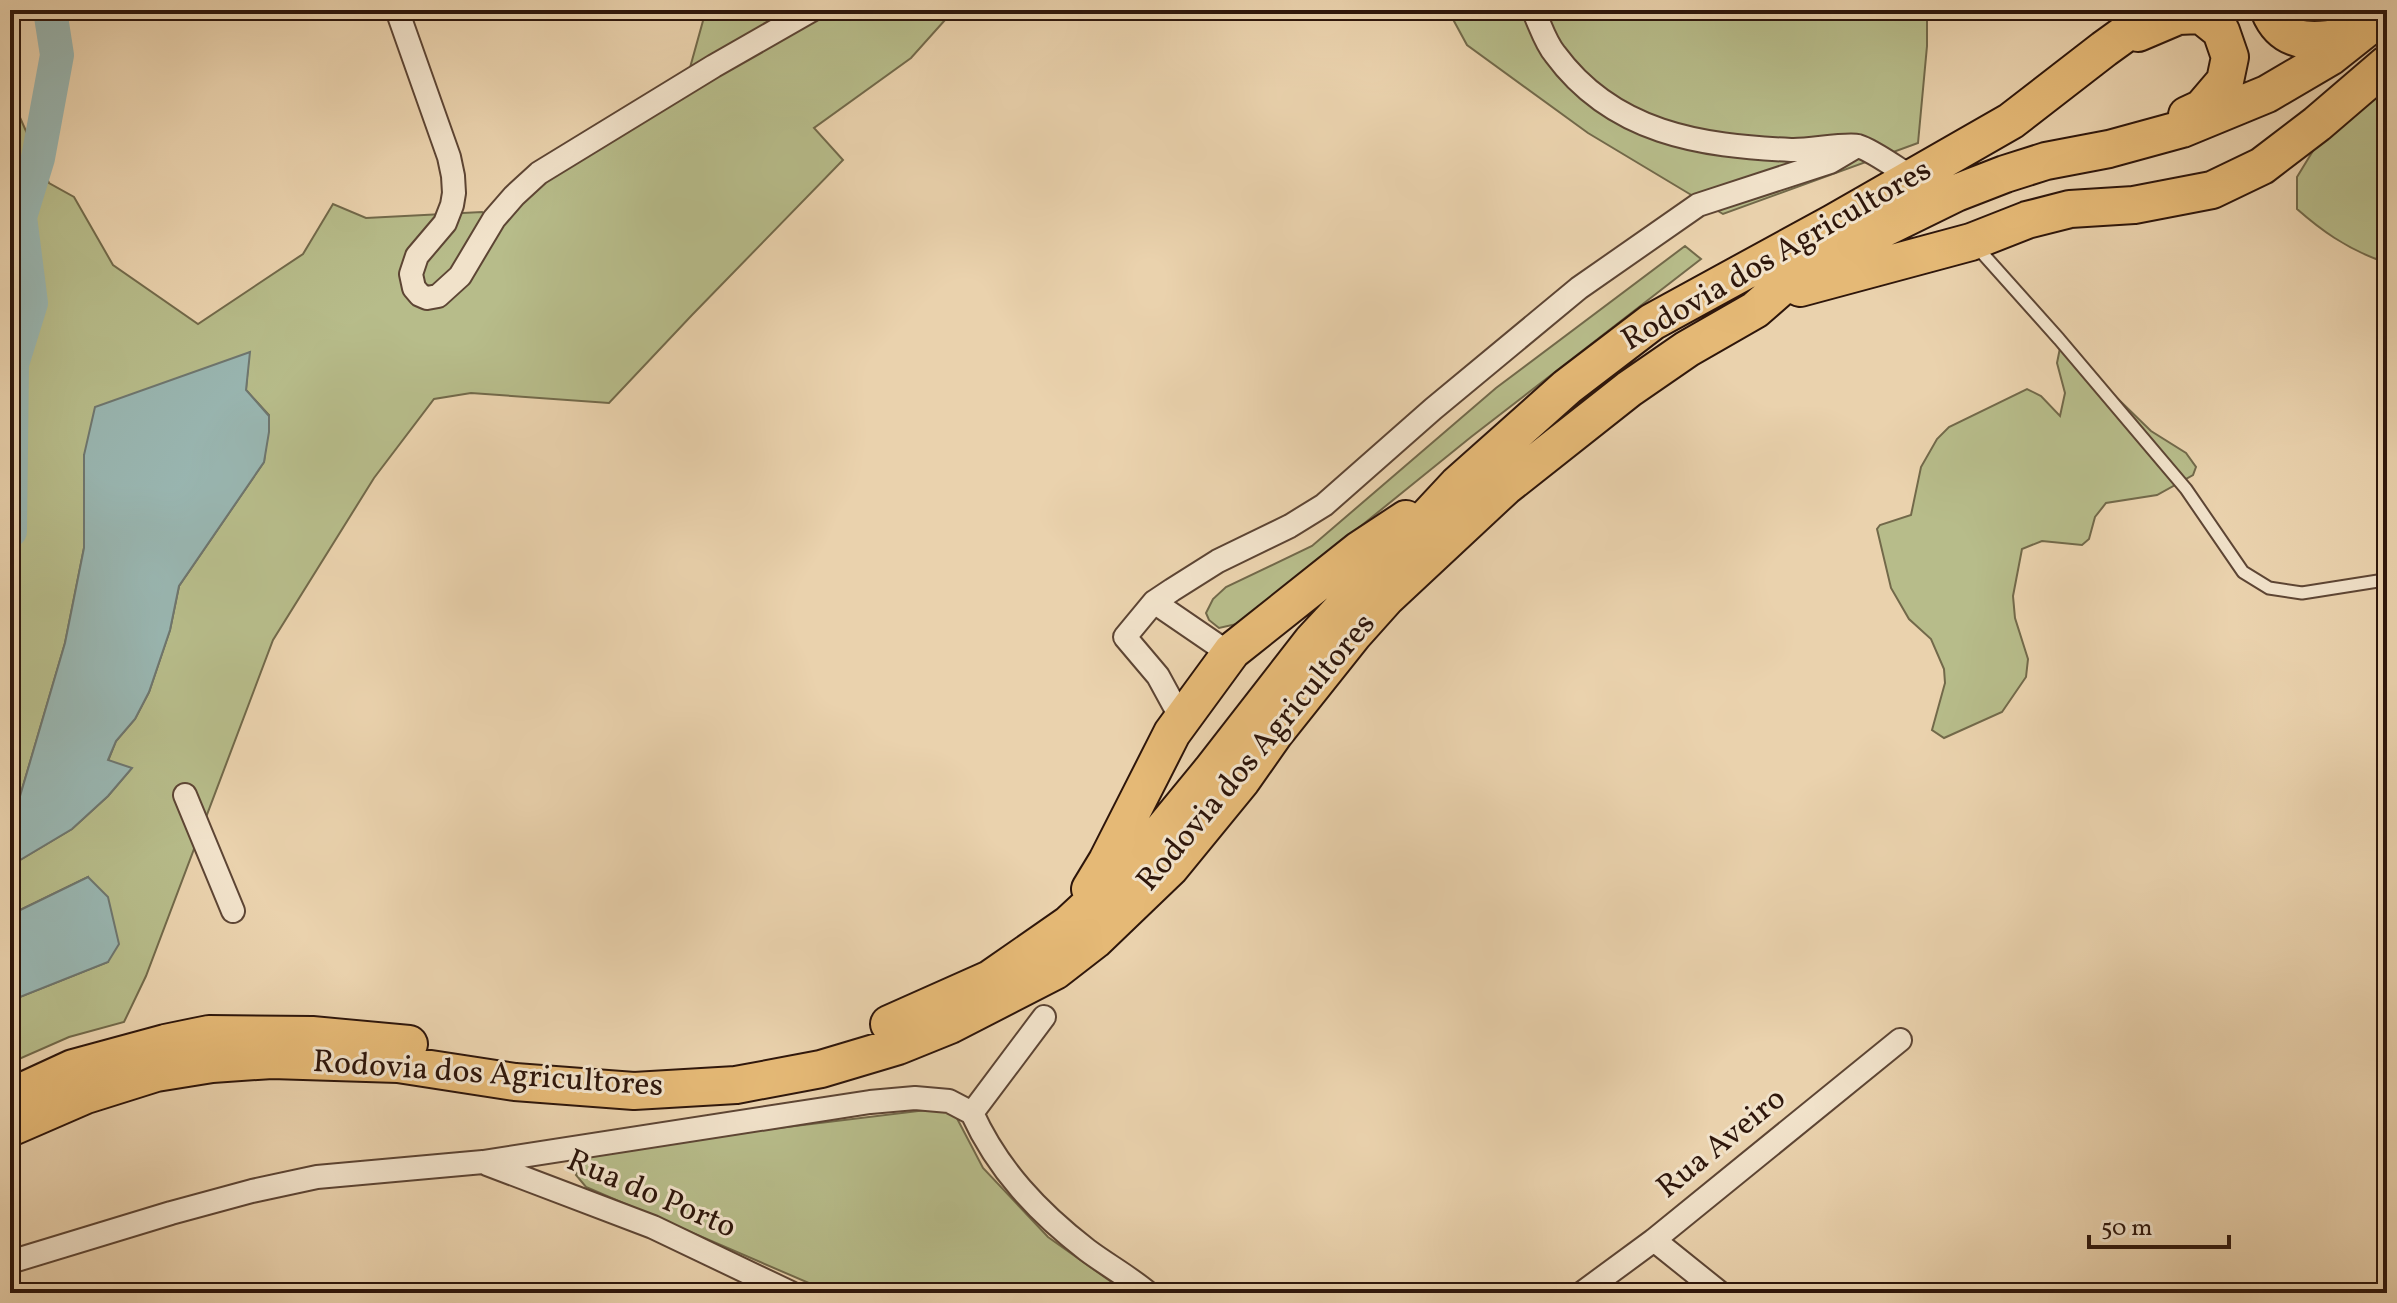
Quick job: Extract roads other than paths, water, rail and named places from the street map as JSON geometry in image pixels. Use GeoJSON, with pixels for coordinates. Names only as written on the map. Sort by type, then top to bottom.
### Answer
{"type":"FeatureCollection","features":[{"type":"Feature","properties":{"kind":"main road","name":"Rodovia dos Agricultores"},"geometry":{"type":"LineString","coordinates":[[10,1097],[73,1068],[209,1034],[366,1038],[560,1065],[693,1068],[777,1057],[878,1029],[990,979],[1069,924],[1138,860],[1312,641],[1457,485],[1567,387],[1652,322],[2011,121],[2158,10]]}},
{"type":"Feature","properties":{"kind":"main road"},"geometry":{"type":"LineString","coordinates":[[2269,10],[2280,30],[2297,38],[2319,41],[2375,23]]}},
{"type":"Feature","properties":{"kind":"main road"},"geometry":{"type":"LineString","coordinates":[[2104,49],[2178,16],[2201,15],[2221,31],[2230,57],[2225,81],[2202,108],[2109,149]]}},
{"type":"Feature","properties":{"kind":"main road","name":"Rodovia dos Agricultores"},"geometry":{"type":"LineString","coordinates":[[10,1128],[86,1095],[156,1073],[212,1064],[272,1060],[398,1064],[515,1082],[634,1091],[736,1085],[821,1069],[898,1046],[950,1025],[1055,971],[1095,940],[1170,868],[1353,635],[1387,597],[1505,487],[1629,389],[1687,349],[1755,310],[1787,282],[1838,251],[1956,193],[2046,161],[2109,149],[2182,129],[2267,94],[2330,57],[2375,23]]}},
{"type":"Feature","properties":{"kind":"main road"},"geometry":{"type":"LineString","coordinates":[[1755,310],[1801,287],[1971,242],[2027,220],[2070,209],[2134,205],[2212,190],[2262,166],[2387,64]]}},
{"type":"Feature","properties":{"kind":"main road"},"geometry":{"type":"LineString","coordinates":[[1069,924],[1107,861],[1172,733],[1230,654],[1359,550],[1457,485]]}},
{"type":"Feature","properties":{"kind":"street"},"geometry":{"type":"LineString","coordinates":[[397,10],[453,176],[454,193],[445,223],[417,256],[411,274],[414,288],[420,295],[432,298],[460,276],[494,219],[539,173],[812,10]]}},
{"type":"Feature","properties":{"kind":"street"},"geometry":{"type":"LineString","coordinates":[[1533,10],[1553,52],[1575,78],[1599,99],[1640,123],[1696,142],[1749,148],[1799,150],[1857,146],[1911,177]]}},
{"type":"Feature","properties":{"kind":"street"},"geometry":{"type":"LineString","coordinates":[[1182,720],[1158,676],[1125,637],[1154,602],[1218,561],[1290,526],[1324,505],[1433,409],[1579,288],[1698,205],[1830,162],[1857,146]]}},
{"type":"Feature","properties":{"kind":"street"},"geometry":{"type":"LineString","coordinates":[[1154,602],[1230,654]]}},
{"type":"Feature","properties":{"kind":"street"},"geometry":{"type":"LineString","coordinates":[[185,795],[233,911]]}},
{"type":"Feature","properties":{"kind":"street"},"geometry":{"type":"LineString","coordinates":[[972,1113],[1044,1017]]}},
{"type":"Feature","properties":{"kind":"street","name":"Rua Aveiro"},"geometry":{"type":"LineString","coordinates":[[1582,1293],[1654,1240],[1900,1040]]}},
{"type":"Feature","properties":{"kind":"street"},"geometry":{"type":"LineString","coordinates":[[10,1262],[171,1213],[317,1177],[483,1162],[870,1102],[915,1098],[949,1101],[972,1113],[1007,1174],[1039,1210],[1087,1250],[1148,1293]]}},
{"type":"Feature","properties":{"kind":"street","name":"Rua do Porto"},"geometry":{"type":"LineString","coordinates":[[483,1162],[653,1227],[791,1293]]}},
{"type":"Feature","properties":{"kind":"street"},"geometry":{"type":"LineString","coordinates":[[1654,1240],[1720,1293]]}},
{"type":"Feature","properties":{"kind":"lane"},"geometry":{"type":"LineString","coordinates":[[1971,242],[2059,339],[2186,489],[2243,572],[2269,588],[2302,593],[2378,581]]}},
{"type":"Feature","properties":{"kind":"water"},"geometry":{"type":"Polygon","coordinates":[[[250,352],[246,390],[269,416],[264,462],[179,586],[170,630],[149,692],[135,719],[116,741],[108,760],[132,768],[108,796],[72,829],[10,866],[10,812],[18,803],[65,643],[84,548],[84,455],[95,407],[250,352]]]}},
{"type":"Feature","properties":{"kind":"water"},"geometry":{"type":"Polygon","coordinates":[[[88,877],[108,897],[119,944],[108,962],[15,999],[10,997],[10,915],[88,877]]]}},
{"type":"Feature","properties":{"kind":"waterway"},"geometry":{"type":"LineString","coordinates":[[10,531],[12,364],[31,303],[20,217],[38,158],[57,55],[50,10]]}}]}
